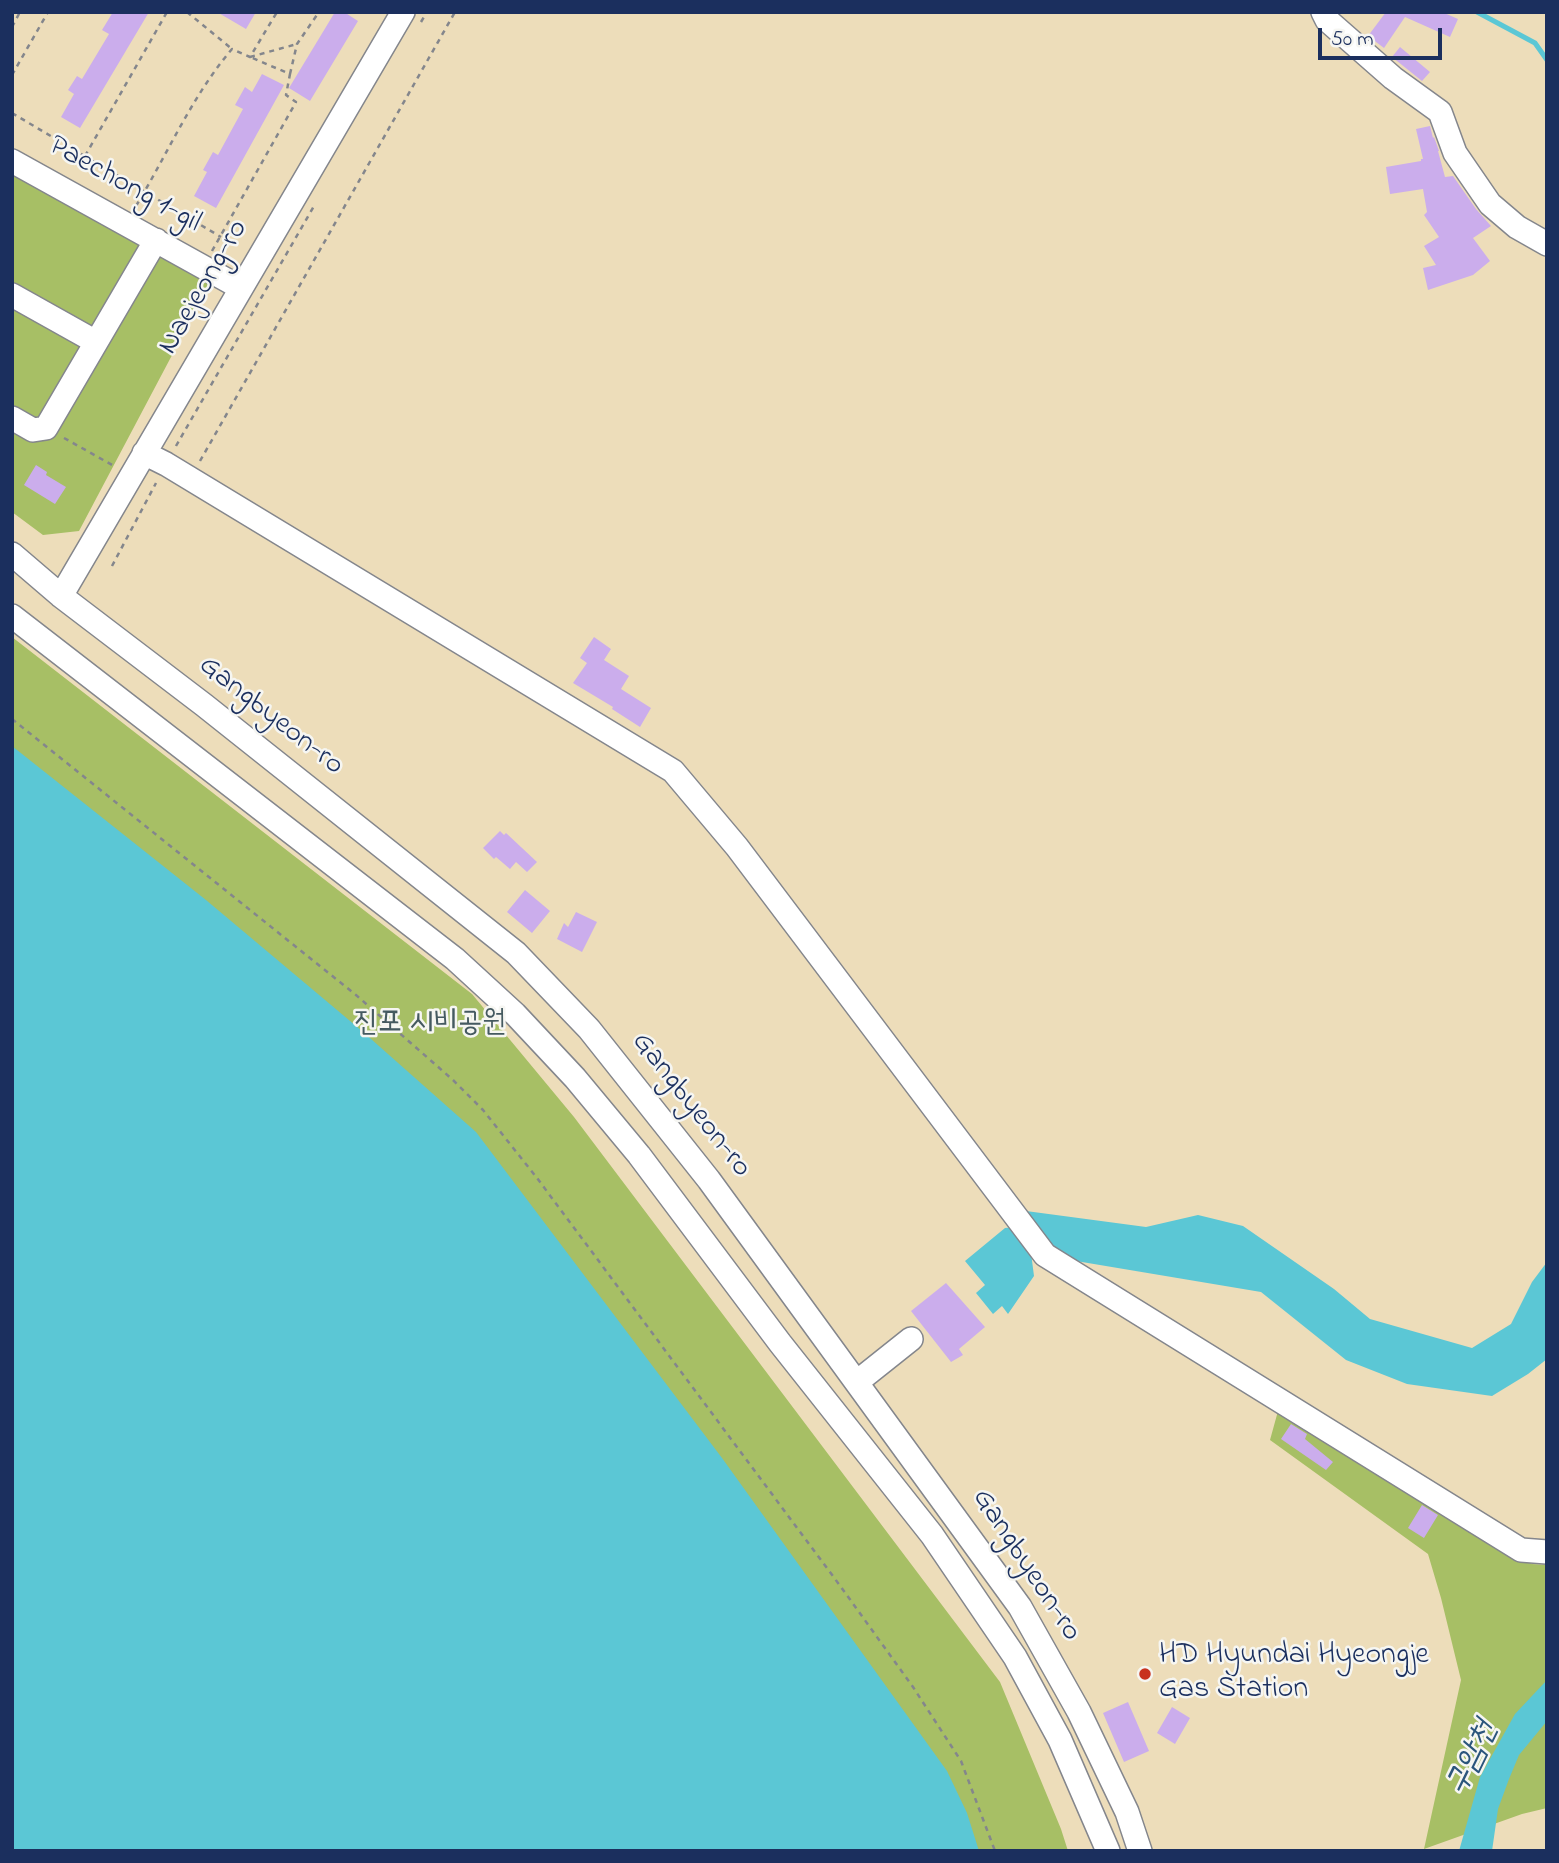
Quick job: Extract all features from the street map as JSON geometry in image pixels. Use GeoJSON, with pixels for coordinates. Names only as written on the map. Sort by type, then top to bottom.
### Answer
{"type":"FeatureCollection","features":[{"type":"Feature","properties":{"kind":"street"},"geometry":{"type":"LineString","coordinates":[[1323,12],[1327,20],[1393,78],[1440,111],[1455,153],[1490,204],[1517,227],[1547,244]]}},
{"type":"Feature","properties":{"kind":"street","name":"Naejeong-ro"},"geometry":{"type":"LineString","coordinates":[[61,596],[242,288],[411,20]]}},
{"type":"Feature","properties":{"kind":"street","name":"Paechong 1-gil"},"geometry":{"type":"LineString","coordinates":[[12,161],[242,288]]}},
{"type":"Feature","properties":{"kind":"street"},"geometry":{"type":"LineString","coordinates":[[12,418],[33,430],[46,428],[156,240]]}},
{"type":"Feature","properties":{"kind":"street"},"geometry":{"type":"LineString","coordinates":[[12,295],[96,342]]}},
{"type":"Feature","properties":{"kind":"street"},"geometry":{"type":"LineString","coordinates":[[144,453],[673,771],[737,847],[1045,1255],[1521,1550],[1547,1552]]}},
{"type":"Feature","properties":{"kind":"street","name":"Gangbyeon-ro"},"geometry":{"type":"LineString","coordinates":[[12,554],[61,596],[215,713],[516,953],[589,1029],[709,1180],[1020,1606],[1079,1712],[1127,1812],[1140,1851]]}},
{"type":"Feature","properties":{"kind":"street","name":"Gangbyeon-ro"},"geometry":{"type":"LineString","coordinates":[[12,616],[455,960],[515,1014],[575,1078],[639,1155],[772,1332],[932,1535],[1015,1657],[1060,1740],[1108,1851]]}},
{"type":"Feature","properties":{"kind":"street"},"geometry":{"type":"LineString","coordinates":[[857,1382],[912,1339]]}},
{"type":"Feature","properties":{"kind":"path"},"geometry":{"type":"LineString","coordinates":[[12,27],[20,12]]}},
{"type":"Feature","properties":{"kind":"path"},"geometry":{"type":"LineString","coordinates":[[12,75],[48,12]]}},
{"type":"Feature","properties":{"kind":"path"},"geometry":{"type":"LineString","coordinates":[[85,156],[167,12]]}},
{"type":"Feature","properties":{"kind":"path"},"geometry":{"type":"LineString","coordinates":[[187,12],[232,49],[290,74]]}},
{"type":"Feature","properties":{"kind":"path"},"geometry":{"type":"LineString","coordinates":[[250,57],[277,12]]}},
{"type":"Feature","properties":{"kind":"path"},"geometry":{"type":"LineString","coordinates":[[212,252],[296,102],[286,95],[290,74],[298,44],[319,12]]}},
{"type":"Feature","properties":{"kind":"path"},"geometry":{"type":"LineString","coordinates":[[411,20],[427,12]]}},
{"type":"Feature","properties":{"kind":"path"},"geometry":{"type":"LineString","coordinates":[[190,480],[455,12]]}},
{"type":"Feature","properties":{"kind":"path"},"geometry":{"type":"LineString","coordinates":[[250,57],[298,44]]}},
{"type":"Feature","properties":{"kind":"path"},"geometry":{"type":"LineString","coordinates":[[144,192],[194,102],[232,49]]}},
{"type":"Feature","properties":{"kind":"path"},"geometry":{"type":"LineString","coordinates":[[12,113],[221,237]]}},
{"type":"Feature","properties":{"kind":"path"},"geometry":{"type":"LineString","coordinates":[[112,566],[185,427],[315,204]]}},
{"type":"Feature","properties":{"kind":"path"},"geometry":{"type":"LineString","coordinates":[[46,428],[131,476]]}},
{"type":"Feature","properties":{"kind":"path"},"geometry":{"type":"LineString","coordinates":[[12,719],[356,995],[453,1080],[483,1110],[537,1178],[913,1687],[961,1761],[995,1851]]}},
{"type":"Feature","properties":{"kind":"green space"},"geometry":{"type":"Polygon","coordinates":[[[12,148],[216,268],[79,531],[43,535],[12,512],[12,148]]]}},
{"type":"Feature","properties":{"kind":"green space","name":"진포 시비공원"},"geometry":{"type":"Polygon","coordinates":[[[12,637],[472,994],[574,1117],[1000,1682],[1068,1851],[12,1851],[12,637]]]}},
{"type":"Feature","properties":{"kind":"green space"},"geometry":{"type":"Polygon","coordinates":[[[1278,1411],[1532,1564],[1547,1565],[1547,1808],[1522,1814],[1424,1849],[1461,1680],[1428,1554],[1270,1440],[1278,1411]]]}},
{"type":"Feature","properties":{"kind":"water"},"geometry":{"type":"Polygon","coordinates":[[[12,746],[206,900],[362,1031],[476,1132],[722,1458],[947,1771],[967,1813],[979,1851],[12,1851],[12,746]]]}},
{"type":"Feature","properties":{"kind":"water"},"geometry":{"type":"Polygon","coordinates":[[[1026,1211],[1146,1227],[1198,1215],[1243,1226],[1334,1289],[1370,1319],[1472,1348],[1511,1324],[1532,1282],[1547,1262],[1547,1359],[1492,1396],[1407,1384],[1346,1360],[1261,1292],[1076,1261],[1043,1241],[1026,1211]]]}},
{"type":"Feature","properties":{"kind":"water"},"geometry":{"type":"Polygon","coordinates":[[[1015,1227],[1031,1253],[1034,1276],[1008,1314],[1002,1306],[993,1314],[976,1293],[985,1285],[965,1261],[1005,1228],[1015,1227]]]}},
{"type":"Feature","properties":{"kind":"water"},"geometry":{"type":"Polygon","coordinates":[[[1547,1680],[1547,1721],[1519,1755],[1498,1809],[1492,1851],[1459,1851],[1480,1777],[1515,1714],[1547,1680]]]}},
{"type":"Feature","properties":{"kind":"building"},"geometry":{"type":"Polygon","coordinates":[[[113,12],[149,12],[80,128],[61,117],[74,94],[68,90],[77,76],[82,79],[109,34],[102,30],[113,12]]]}},
{"type":"Feature","properties":{"kind":"building"},"geometry":{"type":"Polygon","coordinates":[[[217,12],[256,12],[246,29],[217,12]]]}},
{"type":"Feature","properties":{"kind":"building"},"geometry":{"type":"Polygon","coordinates":[[[335,12],[344,12],[358,21],[310,101],[289,88],[335,12]]]}},
{"type":"Feature","properties":{"kind":"building"},"geometry":{"type":"Polygon","coordinates":[[[1386,12],[1442,12],[1458,19],[1450,37],[1405,17],[1384,48],[1368,36],[1386,12]]]}},
{"type":"Feature","properties":{"kind":"building"},"geometry":{"type":"Polygon","coordinates":[[[1400,47],[1430,72],[1422,81],[1392,57],[1400,47]]]}},
{"type":"Feature","properties":{"kind":"building"},"geometry":{"type":"Polygon","coordinates":[[[262,74],[284,85],[216,208],[194,196],[207,172],[203,170],[213,152],[218,155],[243,109],[235,105],[245,87],[252,92],[262,74]]]}},
{"type":"Feature","properties":{"kind":"building"},"geometry":{"type":"Polygon","coordinates":[[[1430,126],[1445,177],[1453,176],[1491,226],[1473,238],[1490,261],[1473,275],[1428,290],[1423,268],[1436,265],[1424,246],[1439,237],[1424,215],[1427,212],[1423,189],[1390,194],[1386,167],[1421,161],[1423,159],[1416,129],[1430,126]]]}},
{"type":"Feature","properties":{"kind":"building"},"geometry":{"type":"Polygon","coordinates":[[[36,465],[47,472],[46,475],[66,487],[55,504],[24,485],[36,465]]]}},
{"type":"Feature","properties":{"kind":"building"},"geometry":{"type":"Polygon","coordinates":[[[594,637],[611,649],[604,660],[629,676],[621,689],[651,708],[640,727],[573,683],[587,663],[580,658],[594,637]]]}},
{"type":"Feature","properties":{"kind":"building"},"geometry":{"type":"Polygon","coordinates":[[[500,831],[504,835],[506,833],[537,862],[527,872],[516,862],[510,869],[483,848],[500,831]]]}},
{"type":"Feature","properties":{"kind":"building"},"geometry":{"type":"Polygon","coordinates":[[[525,890],[550,911],[532,933],[507,912],[525,890]]]}},
{"type":"Feature","properties":{"kind":"building"},"geometry":{"type":"Polygon","coordinates":[[[576,912],[597,922],[582,952],[557,939],[564,923],[568,927],[576,912]]]}},
{"type":"Feature","properties":{"kind":"building"},"geometry":{"type":"Polygon","coordinates":[[[946,1283],[985,1327],[959,1349],[963,1355],[951,1362],[911,1311],[946,1283]]]}},
{"type":"Feature","properties":{"kind":"building"},"geometry":{"type":"Polygon","coordinates":[[[1291,1424],[1307,1434],[1305,1439],[1333,1462],[1326,1470],[1281,1439],[1291,1424]]]}},
{"type":"Feature","properties":{"kind":"building"},"geometry":{"type":"Polygon","coordinates":[[[1422,1505],[1438,1515],[1424,1538],[1408,1528],[1422,1505]]]}},
{"type":"Feature","properties":{"kind":"building"},"geometry":{"type":"Polygon","coordinates":[[[1128,1702],[1149,1751],[1124,1762],[1103,1713],[1128,1702]]]}},
{"type":"Feature","properties":{"kind":"building"},"geometry":{"type":"Polygon","coordinates":[[[1172,1707],[1190,1718],[1175,1744],[1157,1733],[1172,1707]]]}},
{"type":"Feature","properties":{"kind":"waterway"},"geometry":{"type":"LineString","coordinates":[[1477,12],[1535,43],[1547,60]]}},
{"type":"Feature","properties":{"kind":"place","name":"HD Hyundai Hyeongje Gas Station"},"geometry":{"type":"Point","coordinates":[1145,1674]}},
{"type":"Feature","properties":{"kind":"water label","name":"구암천"},"geometry":{"type":"Point","coordinates":[1474,1759]}}]}
